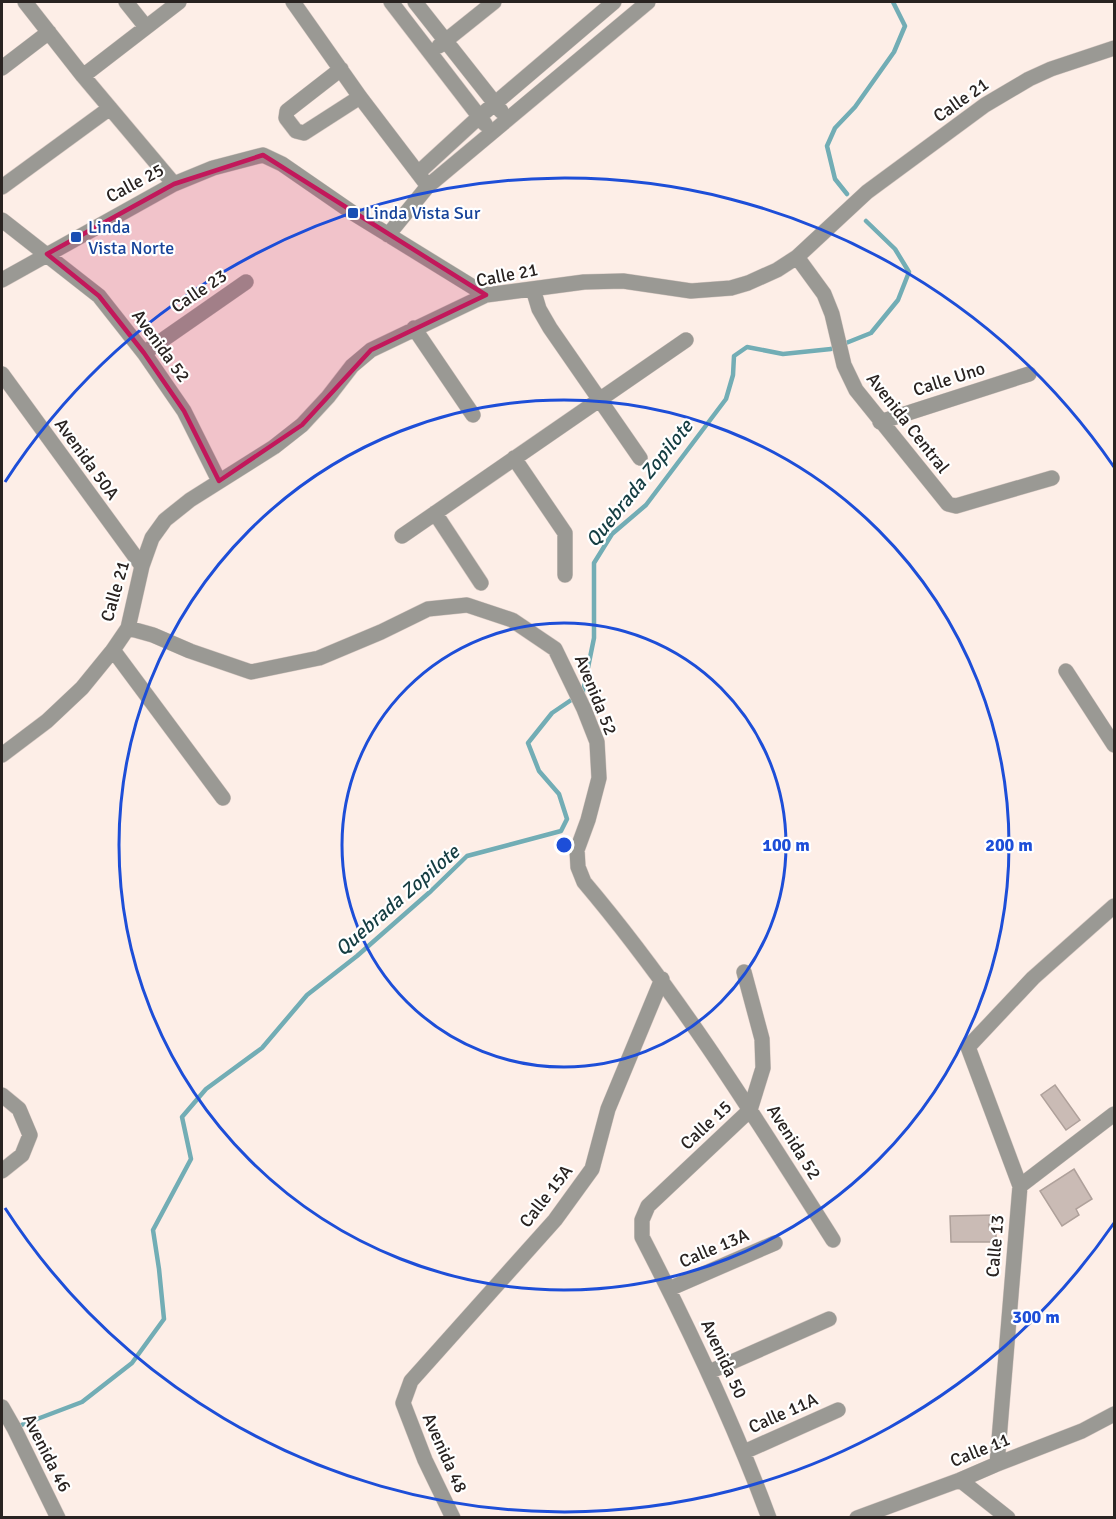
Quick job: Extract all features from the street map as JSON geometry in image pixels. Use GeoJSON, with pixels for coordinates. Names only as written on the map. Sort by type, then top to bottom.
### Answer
{"type":"FeatureCollection","features":[{"type":"Feature","properties":{"kind":"street"},"geometry":{"type":"LineString","coordinates":[[25,2],[83,76],[174,184]]}},
{"type":"Feature","properties":{"kind":"street"},"geometry":{"type":"LineString","coordinates":[[126,2],[146,27]]}},
{"type":"Feature","properties":{"kind":"street"},"geometry":{"type":"LineString","coordinates":[[83,76],[179,2]]}},
{"type":"Feature","properties":{"kind":"street"},"geometry":{"type":"LineString","coordinates":[[293,2],[360,97],[423,179]]}},
{"type":"Feature","properties":{"kind":"street"},"geometry":{"type":"LineString","coordinates":[[391,2],[490,132]]}},
{"type":"Feature","properties":{"kind":"street"},"geometry":{"type":"LineString","coordinates":[[415,2],[507,118]]}},
{"type":"Feature","properties":{"kind":"street"},"geometry":{"type":"LineString","coordinates":[[430,53],[494,2]]}},
{"type":"Feature","properties":{"kind":"street"},"geometry":{"type":"LineString","coordinates":[[486,296],[388,235],[423,179],[479,117],[614,2]]}},
{"type":"Feature","properties":{"kind":"street"},"geometry":{"type":"LineString","coordinates":[[423,179],[507,118],[628,8],[648,2]]}},
{"type":"Feature","properties":{"kind":"street"},"geometry":{"type":"LineString","coordinates":[[2,68],[49,32]]}},
{"type":"Feature","properties":{"kind":"street","name":"Calle 21"},"geometry":{"type":"LineString","coordinates":[[2,754],[47,721],[82,688],[113,650],[128,628],[142,566],[153,538],[165,520],[219,481],[274,447],[302,425],[352,366],[371,350],[486,296],[584,282],[623,281],[691,291],[731,288],[748,283],[777,270],[797,257],[867,192],[985,105],[1051,69],[1114,48]]}},
{"type":"Feature","properties":{"kind":"street"},"geometry":{"type":"LineString","coordinates":[[340,69],[287,111],[286,118],[296,131],[304,133],[360,97]]}},
{"type":"Feature","properties":{"kind":"street"},"geometry":{"type":"LineString","coordinates":[[2,187],[110,108]]}},
{"type":"Feature","properties":{"kind":"street","name":"Calle 25"},"geometry":{"type":"LineString","coordinates":[[2,280],[174,184],[213,168],[263,155],[282,164],[388,235]]}},
{"type":"Feature","properties":{"kind":"street","name":"Avenida 52"},"geometry":{"type":"LineString","coordinates":[[2,220],[99,296],[144,353],[184,411],[219,481]]}},
{"type":"Feature","properties":{"kind":"street","name":"Avenida Central"},"geometry":{"type":"LineString","coordinates":[[797,257],[824,294],[832,314],[844,365],[856,390],[942,499],[956,506],[1052,478]]}},
{"type":"Feature","properties":{"kind":"street","name":"Calle 23"},"geometry":{"type":"LineString","coordinates":[[144,353],[246,282]]}},
{"type":"Feature","properties":{"kind":"street"},"geometry":{"type":"LineString","coordinates":[[533,289],[539,309],[550,328],[640,458]]}},
{"type":"Feature","properties":{"kind":"street"},"geometry":{"type":"LineString","coordinates":[[414,328],[473,415]]}},
{"type":"Feature","properties":{"kind":"street"},"geometry":{"type":"LineString","coordinates":[[402,536],[686,340]]}},
{"type":"Feature","properties":{"kind":"street","name":"Avenida 50A"},"geometry":{"type":"LineString","coordinates":[[2,374],[142,566]]}},
{"type":"Feature","properties":{"kind":"street","name":"Calle Uno"},"geometry":{"type":"LineString","coordinates":[[880,422],[1029,374]]}},
{"type":"Feature","properties":{"kind":"street"},"geometry":{"type":"LineString","coordinates":[[514,458],[565,533],[565,575]]}},
{"type":"Feature","properties":{"kind":"street"},"geometry":{"type":"LineString","coordinates":[[435,513],[481,583]]}},
{"type":"Feature","properties":{"kind":"street","name":"Avenida 52"},"geometry":{"type":"LineString","coordinates":[[128,628],[252,672],[319,658],[428,609],[467,605],[512,620],[555,649],[576,691],[597,742],[599,778],[577,850],[578,867],[584,882],[662,979],[750,1110],[833,1240]]}},
{"type":"Feature","properties":{"kind":"street"},"geometry":{"type":"LineString","coordinates":[[113,650],[223,798]]}},
{"type":"Feature","properties":{"kind":"street"},"geometry":{"type":"LineString","coordinates":[[1066,671],[1114,745]]}},
{"type":"Feature","properties":{"kind":"street"},"geometry":{"type":"LineString","coordinates":[[1114,906],[1033,978],[968,1047],[1020,1186],[1114,1114]]}},
{"type":"Feature","properties":{"kind":"street","name":"Calle 15"},"geometry":{"type":"LineString","coordinates":[[642,1220],[648,1206],[750,1110],[763,1068],[762,1039],[744,972]]}},
{"type":"Feature","properties":{"kind":"street","name":"Calle 15A"},"geometry":{"type":"LineString","coordinates":[[403,1403],[411,1381],[555,1220],[592,1168],[608,1109],[662,979]]}},
{"type":"Feature","properties":{"kind":"street"},"geometry":{"type":"LineString","coordinates":[[2,1095],[19,1109],[30,1135],[22,1155],[2,1172]]}},
{"type":"Feature","properties":{"kind":"street","name":"Calle 13"},"geometry":{"type":"LineString","coordinates":[[997,1464],[1020,1186]]}},
{"type":"Feature","properties":{"kind":"street","name":"Avenida 50"},"geometry":{"type":"LineString","coordinates":[[642,1220],[642,1237],[709,1372],[744,1452],[769,1518]]}},
{"type":"Feature","properties":{"kind":"street","name":"Calle 13A"},"geometry":{"type":"LineString","coordinates":[[669,1289],[775,1244]]}},
{"type":"Feature","properties":{"kind":"street"},"geometry":{"type":"LineString","coordinates":[[709,1372],[829,1319]]}},
{"type":"Feature","properties":{"kind":"street","name":"Avenida 48"},"geometry":{"type":"LineString","coordinates":[[403,1403],[425,1460],[453,1518]]}},
{"type":"Feature","properties":{"kind":"street","name":"Avenida 46"},"geometry":{"type":"LineString","coordinates":[[2,1407],[58,1518]]}},
{"type":"Feature","properties":{"kind":"street","name":"Calle 11A"},"geometry":{"type":"LineString","coordinates":[[744,1452],[838,1410]]}},
{"type":"Feature","properties":{"kind":"street","name":"Calle 11"},"geometry":{"type":"LineString","coordinates":[[857,1518],[1082,1431],[1114,1414]]}},
{"type":"Feature","properties":{"kind":"street"},"geometry":{"type":"LineString","coordinates":[[960,1480],[1008,1518]]}},
{"type":"Feature","properties":{"kind":"highlighted area"},"geometry":{"type":"Polygon","coordinates":[[[263,155],[486,295],[371,350],[302,425],[219,481],[184,411],[144,353],[99,296],[47,254],[174,184],[263,155]]]}},
{"type":"Feature","properties":{"kind":"building"},"geometry":{"type":"Polygon","coordinates":[[[1055,1085],[1080,1120],[1066,1130],[1041,1095],[1055,1085]]]}},
{"type":"Feature","properties":{"kind":"building"},"geometry":{"type":"Polygon","coordinates":[[[1074,1169],[1092,1199],[1076,1209],[1079,1215],[1062,1226],[1040,1191],[1074,1169]]]}},
{"type":"Feature","properties":{"kind":"building"},"geometry":{"type":"Polygon","coordinates":[[[995,1215],[995,1224],[989,1224],[989,1229],[996,1229],[996,1242],[951,1242],[950,1216],[995,1215]]]}},
{"type":"Feature","properties":{"kind":"waterway"},"geometry":{"type":"LineString","coordinates":[[847,194],[835,179],[827,146],[835,128],[855,107],[894,52],[905,26],[893,2]]}},
{"type":"Feature","properties":{"kind":"waterway","name":"Quebrada Zopilote"},"geometry":{"type":"LineString","coordinates":[[16,1427],[82,1402],[132,1363],[164,1319],[153,1230],[191,1159],[182,1117],[206,1089],[262,1048],[307,995],[357,956],[467,856],[561,831],[567,819],[559,794],[539,771],[528,743],[552,713],[583,692],[594,638],[594,563],[612,534],[646,505],[726,399],[733,375],[734,356],[747,347],[783,354],[831,349],[871,333],[898,300],[909,272],[895,249],[866,221]]}},
{"type":"Feature","properties":{"kind":"place","name":"Linda Vista Sur"},"geometry":{"type":"Point","coordinates":[353,213]}},
{"type":"Feature","properties":{"kind":"place","name":"Linda Vista Norte"},"geometry":{"type":"Point","coordinates":[76,237]}}]}
